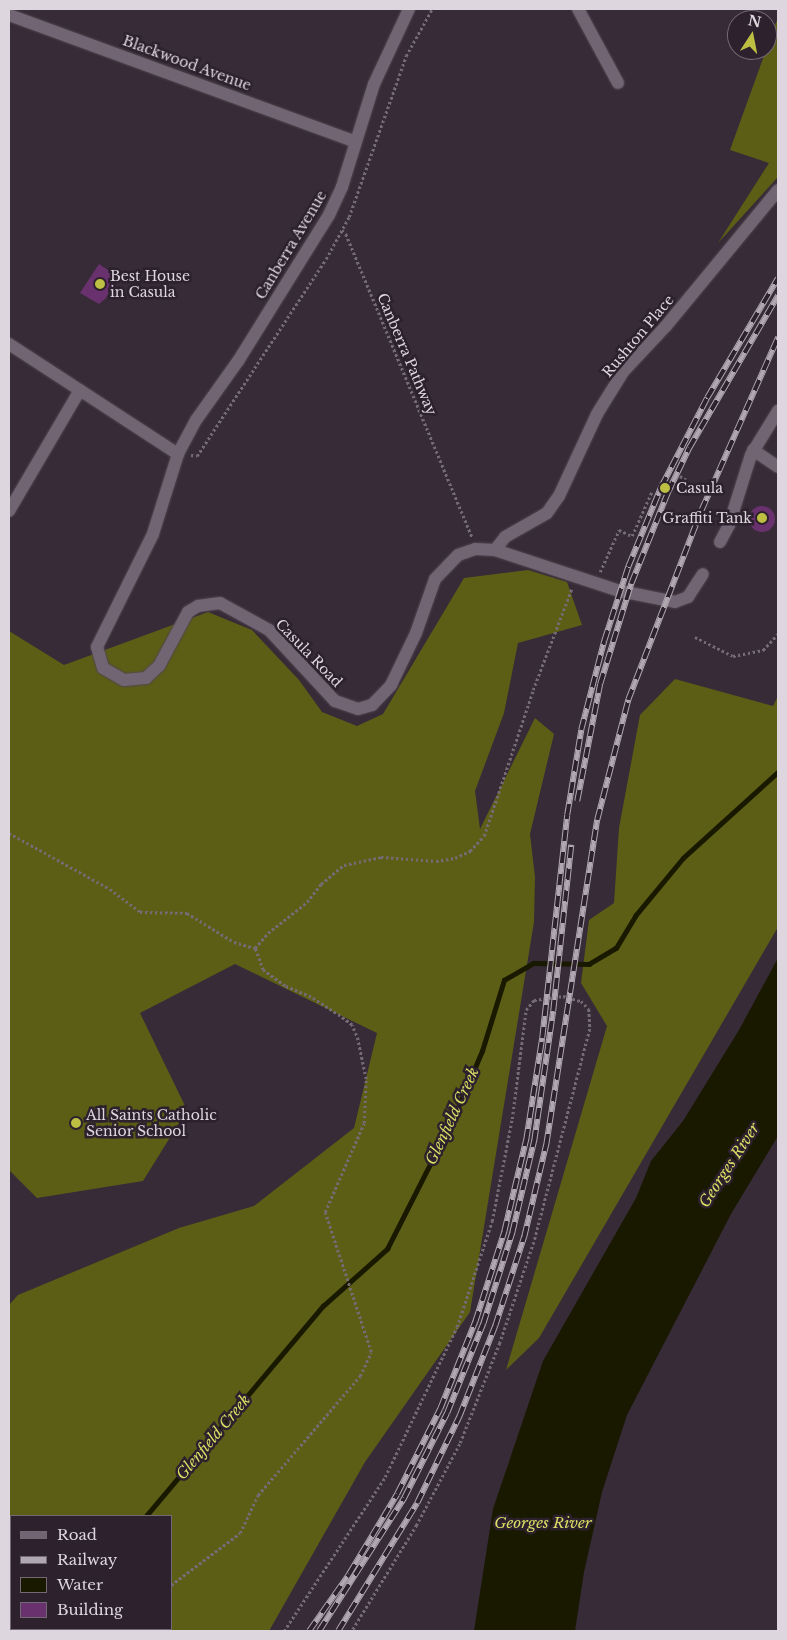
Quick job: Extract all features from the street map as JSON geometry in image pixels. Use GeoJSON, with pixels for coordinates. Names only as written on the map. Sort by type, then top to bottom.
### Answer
{"type":"FeatureCollection","features":[{"type":"Feature","properties":{"kind":"street","name":"Canberra Avenue"},"geometry":{"type":"LineString","coordinates":[[178,454],[196,420],[238,361],[329,216],[342,187],[354,141],[394,34],[408,9]]}},
{"type":"Feature","properties":{"kind":"street"},"geometry":{"type":"LineString","coordinates":[[578,9],[618,83]]}},
{"type":"Feature","properties":{"kind":"street","name":"Blackwood Avenue"},"geometry":{"type":"LineString","coordinates":[[9,15],[354,141]]}},
{"type":"Feature","properties":{"kind":"street","name":"Rushton Place"},"geometry":{"type":"LineString","coordinates":[[496,550],[505,537],[547,513],[559,496],[597,414],[623,372],[666,326],[778,190]]}},
{"type":"Feature","properties":{"kind":"street"},"geometry":{"type":"LineString","coordinates":[[9,344],[178,454]]}},
{"type":"Feature","properties":{"kind":"street"},"geometry":{"type":"LineString","coordinates":[[9,511],[80,390]]}},
{"type":"Feature","properties":{"kind":"street"},"geometry":{"type":"LineString","coordinates":[[720,542],[729,525],[753,450],[778,411]]}},
{"type":"Feature","properties":{"kind":"street"},"geometry":{"type":"LineString","coordinates":[[753,450],[778,467]]}},
{"type":"Feature","properties":{"kind":"street","name":"Casula Road"},"geometry":{"type":"LineString","coordinates":[[178,454],[152,534],[97,647],[103,668],[118,678],[146,678],[152,673],[188,612],[198,606],[220,603],[269,630],[335,702],[346,707],[366,707],[384,695],[397,674],[435,578],[458,555],[475,549],[496,550],[607,586],[675,602],[688,597],[703,574]]}},
{"type":"Feature","properties":{"kind":"path"},"geometry":{"type":"LineString","coordinates":[[178,454],[197,456],[342,230],[406,56],[432,9]]}},
{"type":"Feature","properties":{"kind":"path","name":"Canberra Pathway"},"geometry":{"type":"LineString","coordinates":[[342,230],[346,234],[469,524],[475,549]]}},
{"type":"Feature","properties":{"kind":"path"},"geometry":{"type":"LineString","coordinates":[[680,476],[688,480]]}},
{"type":"Feature","properties":{"kind":"path"},"geometry":{"type":"LineString","coordinates":[[599,573],[619,530],[632,536],[652,491]]}},
{"type":"Feature","properties":{"kind":"path"},"geometry":{"type":"LineString","coordinates":[[255,948],[268,933],[306,902],[321,884],[344,865],[381,857],[436,861],[455,858],[470,851],[484,836],[533,690],[572,588]]}},
{"type":"Feature","properties":{"kind":"path"},"geometry":{"type":"LineString","coordinates":[[696,637],[733,656],[763,650],[778,634]]}},
{"type":"Feature","properties":{"kind":"path"},"geometry":{"type":"LineString","coordinates":[[9,833],[114,891],[140,912],[187,913],[234,942],[255,948]]}},
{"type":"Feature","properties":{"kind":"path"},"geometry":{"type":"LineString","coordinates":[[172,1583],[240,1532],[258,1495],[360,1376],[371,1352],[324,1212],[364,1123],[366,1079],[358,1040],[352,1025],[340,1016],[311,997],[285,986],[263,970],[255,948]]}},
{"type":"Feature","properties":{"kind":"path"},"geometry":{"type":"LineString","coordinates":[[284,1631],[385,1477],[457,1327],[492,1221],[512,1119],[526,1010],[534,1000],[563,996],[581,1001],[589,1009],[590,1030],[534,1242],[500,1343],[460,1444],[417,1525],[352,1631]]}},
{"type":"Feature","properties":{"kind":"shaded area"},"geometry":{"type":"Polygon","coordinates":[[[778,17],[778,177],[718,243],[769,163],[730,150],[762,60],[777,60],[778,17]]]}},
{"type":"Feature","properties":{"kind":"shaded area"},"geometry":{"type":"Polygon","coordinates":[[[528,570],[567,582],[582,625],[518,643],[504,713],[475,791],[480,829],[535,718],[554,734],[530,834],[535,877],[534,922],[470,1312],[365,1462],[269,1631],[9,1631],[9,1305],[18,1295],[179,1228],[254,1206],[354,1128],[377,1033],[235,964],[140,1013],[187,1110],[143,1181],[37,1198],[9,1170],[9,631],[64,665],[208,612],[252,630],[299,680],[322,712],[357,726],[383,714],[464,578],[528,570]]]}},
{"type":"Feature","properties":{"kind":"shaded area"},"geometry":{"type":"Polygon","coordinates":[[[675,679],[773,706],[778,696],[778,927],[539,1338],[506,1370],[607,1026],[581,983],[589,920],[614,903],[619,828],[640,715],[675,679]]]}},
{"type":"Feature","properties":{"kind":"water","name":"Georges River"},"geometry":{"type":"Polygon","coordinates":[[[778,958],[778,1136],[731,1214],[627,1415],[602,1492],[584,1572],[575,1631],[474,1631],[493,1509],[543,1361],[636,1198],[651,1161],[683,1121],[739,1030],[778,958]]]}},
{"type":"Feature","properties":{"kind":"building","name":"Best House in Casula"},"geometry":{"type":"Polygon","coordinates":[[[99,264],[117,276],[106,298],[99,304],[80,293],[99,264]]]}},
{"type":"Feature","properties":{"kind":"building","name":"Graffiti Tank"},"geometry":{"type":"Polygon","coordinates":[[[762,506],[771,510],[775,519],[771,528],[762,532],[753,528],[749,519],[753,510],[762,506]]]}},
{"type":"Feature","properties":{"kind":"waterway","name":"Glenfield Creek"},"geometry":{"type":"LineString","coordinates":[[147,1515],[323,1306],[387,1249],[453,1119],[482,1051],[504,980],[534,963],[589,964],[616,948],[635,916],[683,858],[778,772]]}},
{"type":"Feature","properties":{"kind":"railway"},"geometry":{"type":"LineString","coordinates":[[309,1631],[349,1574],[397,1494],[440,1409],[475,1322],[504,1232],[526,1140],[542,1038],[567,815],[581,730],[604,641],[628,567],[661,487],[707,398],[778,278]]}},
{"type":"Feature","properties":{"kind":"railway"},"geometry":{"type":"LineString","coordinates":[[577,801],[600,684],[631,584],[668,492],[689,448],[778,295]]}},
{"type":"Feature","properties":{"kind":"railway"},"geometry":{"type":"LineString","coordinates":[[338,1631],[417,1503],[459,1417],[495,1326],[524,1237],[546,1145],[597,820],[628,700],[701,511],[778,337]]}},
{"type":"Feature","properties":{"kind":"railway"},"geometry":{"type":"LineString","coordinates":[[319,1631],[404,1498],[447,1413],[483,1324],[512,1233],[534,1141],[553,1011],[571,845]]}},
{"type":"Feature","properties":{"kind":"place","name":"Best House in Casula"},"geometry":{"type":"Point","coordinates":[100,284]}},
{"type":"Feature","properties":{"kind":"place","name":"Casula"},"geometry":{"type":"Point","coordinates":[665,488]}},
{"type":"Feature","properties":{"kind":"place","name":"Graffiti Tank"},"geometry":{"type":"Point","coordinates":[762,518]}},
{"type":"Feature","properties":{"kind":"place","name":"All Saints Catholic Senior School"},"geometry":{"type":"Point","coordinates":[76,1123]}}]}
